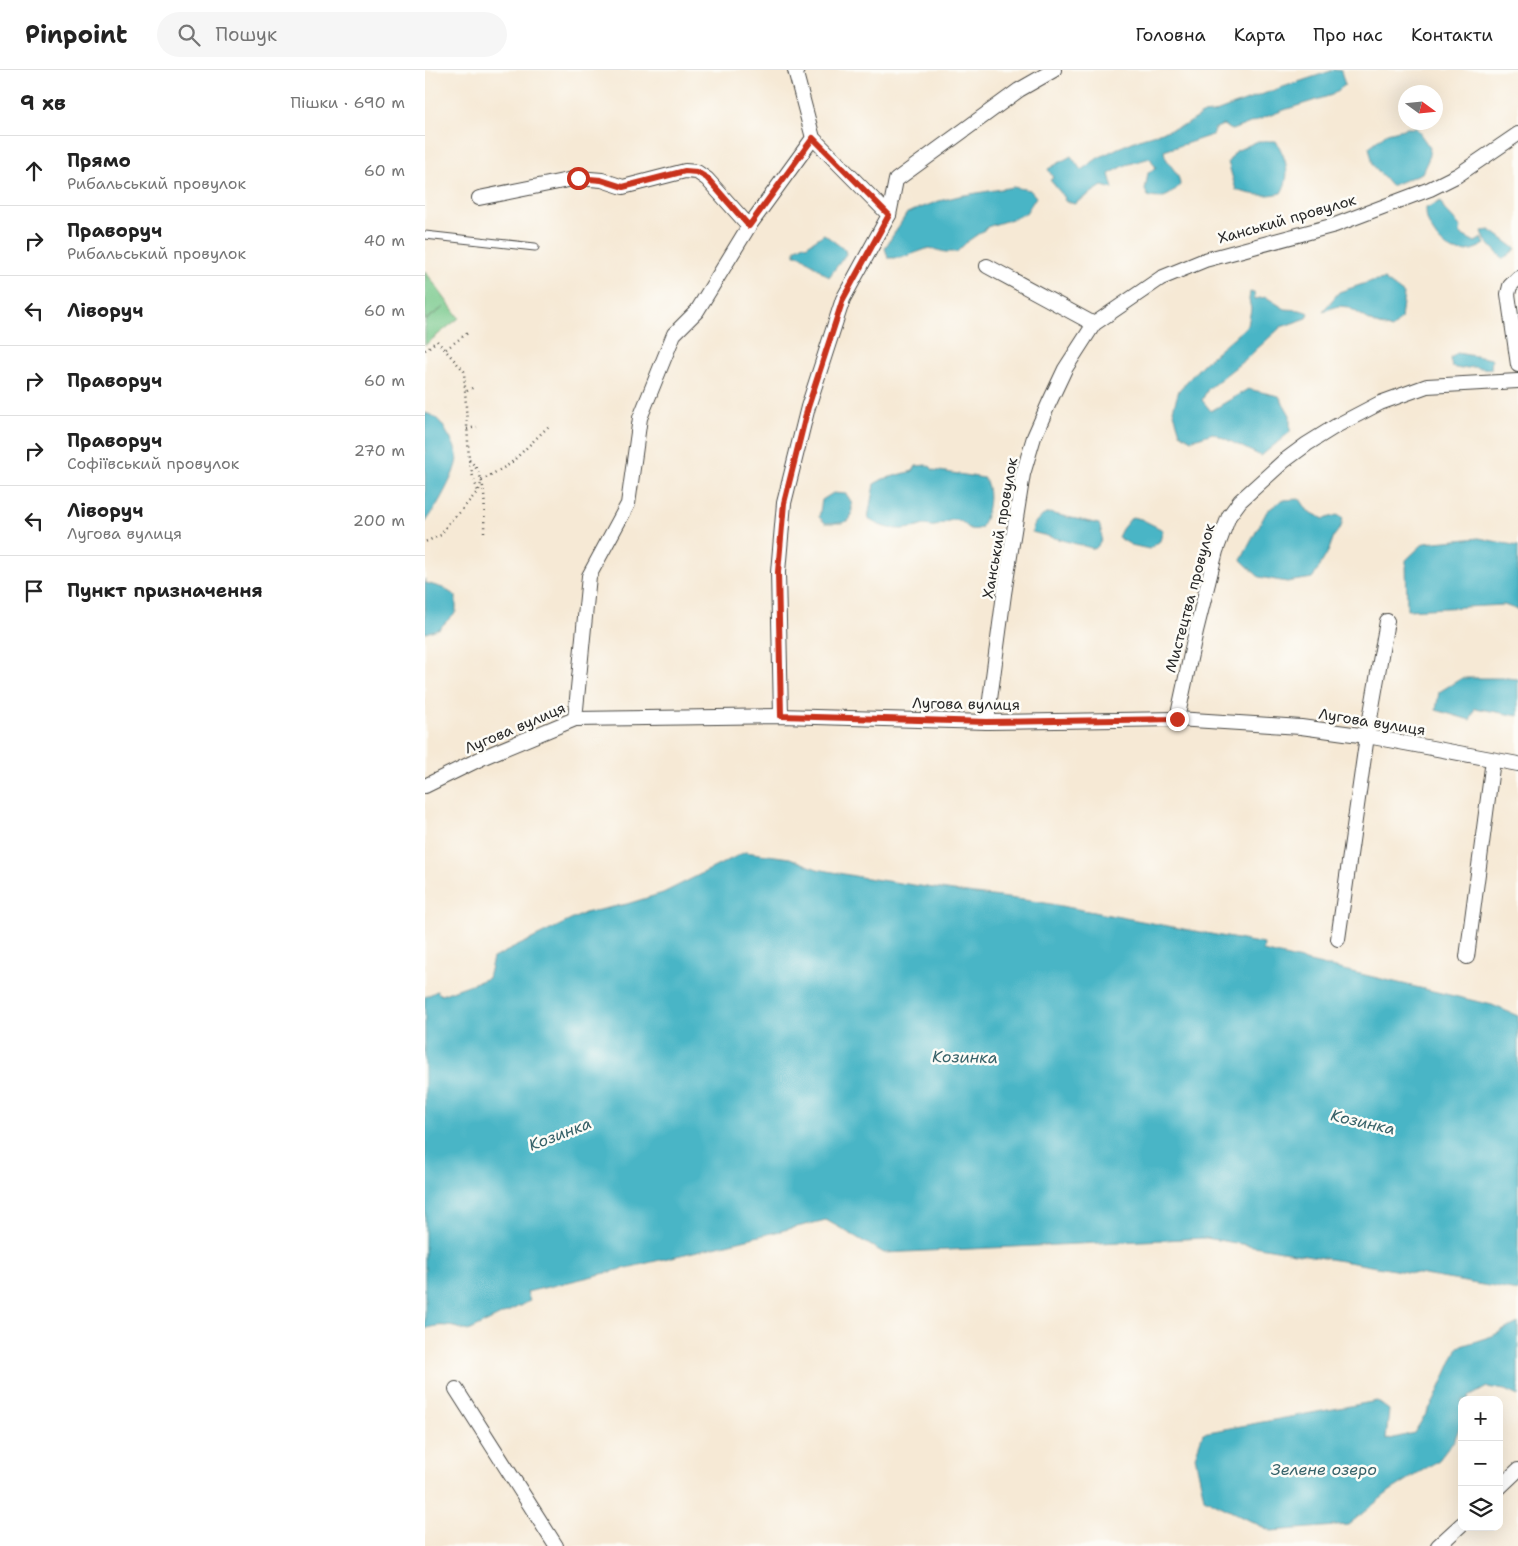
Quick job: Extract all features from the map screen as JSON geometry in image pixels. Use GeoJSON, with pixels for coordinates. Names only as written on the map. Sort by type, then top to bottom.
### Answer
{"type":"FeatureCollection","features":[{"type":"Feature","properties":{"kind":"street"},"geometry":{"type":"LineString","coordinates":[[795,70],[813,138],[889,215]]}},
{"type":"Feature","properties":{"kind":"street"},"geometry":{"type":"LineString","coordinates":[[781,716],[778,572],[784,503],[808,407],[843,299],[889,215],[896,180],[1019,90],[1054,70]]}},
{"type":"Feature","properties":{"kind":"street","name":"Ханський провулок"},"geometry":{"type":"LineString","coordinates":[[987,722],[1003,594],[1023,474],[1034,436],[1065,369],[1094,324],[1161,278],[1205,260],[1335,225],[1430,189],[1458,175],[1518,134]]}},
{"type":"Feature","properties":{"kind":"street"},"geometry":{"type":"LineString","coordinates":[[575,719],[589,576],[628,504],[640,418],[674,334],[697,310],[749,226],[813,138]]}},
{"type":"Feature","properties":{"kind":"street"},"geometry":{"type":"LineString","coordinates":[[479,198],[578,178],[601,180],[623,187],[685,171],[697,172],[707,178],[749,226]]}},
{"type":"Feature","properties":{"kind":"street"},"geometry":{"type":"LineString","coordinates":[[987,266],[1094,324]]}},
{"type":"Feature","properties":{"kind":"street"},"geometry":{"type":"LineString","coordinates":[[1518,278],[1510,286],[1508,294],[1518,365]]}},
{"type":"Feature","properties":{"kind":"street","name":"Мистецтва провулок"},"geometry":{"type":"LineString","coordinates":[[1177,719],[1216,551],[1229,516],[1240,501],[1284,461],[1307,444],[1380,403],[1427,386],[1518,381]]}},
{"type":"Feature","properties":{"kind":"street"},"geometry":{"type":"LineString","coordinates":[[1338,940],[1367,736],[1387,621]]}},
{"type":"Feature","properties":{"kind":"street","name":"Лугова вулиця"},"geometry":{"type":"LineString","coordinates":[[425,786],[486,756],[575,719],[781,716],[987,722],[1177,719],[1301,727],[1367,736],[1518,764]]}},
{"type":"Feature","properties":{"kind":"street"},"geometry":{"type":"LineString","coordinates":[[1467,957],[1493,760]]}},
{"type":"Feature","properties":{"kind":"street"},"geometry":{"type":"LineString","coordinates":[[456,1388],[556,1546]]}},
{"type":"Feature","properties":{"kind":"street"},"geometry":{"type":"LineString","coordinates":[[1501,1486],[1518,1470]]}},
{"type":"Feature","properties":{"kind":"street"},"geometry":{"type":"LineString","coordinates":[[1438,1546],[1458,1528]]}},
{"type":"Feature","properties":{"kind":"lane"},"geometry":{"type":"LineString","coordinates":[[425,235],[535,247]]}},
{"type":"Feature","properties":{"kind":"path"},"geometry":{"type":"LineString","coordinates":[[445,349],[469,332]]}},
{"type":"Feature","properties":{"kind":"path"},"geometry":{"type":"LineString","coordinates":[[425,350],[437,341],[464,372],[469,460],[478,491]]}},
{"type":"Feature","properties":{"kind":"path"},"geometry":{"type":"LineString","coordinates":[[466,392],[474,387]]}},
{"type":"Feature","properties":{"kind":"path"},"geometry":{"type":"LineString","coordinates":[[425,542],[441,535],[450,521],[478,491],[482,480],[510,464],[551,424]]}},
{"type":"Feature","properties":{"kind":"path"},"geometry":{"type":"LineString","coordinates":[[467,429],[477,427]]}},
{"type":"Feature","properties":{"kind":"path"},"geometry":{"type":"LineString","coordinates":[[469,460],[475,465],[482,480],[485,496],[484,534]]}},
{"type":"Feature","properties":{"kind":"green space"},"geometry":{"type":"Polygon","coordinates":[[[425,271],[459,318],[425,345],[425,321],[444,307],[425,320],[425,271]]]}},
{"type":"Feature","properties":{"kind":"water"},"geometry":{"type":"Polygon","coordinates":[[[1334,70],[1341,71],[1345,85],[1332,95],[1284,110],[1232,130],[1223,125],[1214,129],[1212,135],[1164,151],[1167,160],[1178,176],[1180,185],[1166,196],[1158,198],[1148,196],[1145,190],[1148,173],[1156,168],[1150,158],[1126,165],[1109,174],[1113,189],[1102,186],[1074,204],[1064,200],[1065,198],[1050,180],[1053,178],[1048,169],[1071,156],[1081,170],[1098,158],[1118,148],[1142,138],[1186,125],[1202,114],[1213,113],[1334,70]]]}},
{"type":"Feature","properties":{"kind":"water"},"geometry":{"type":"Polygon","coordinates":[[[1399,130],[1417,130],[1430,148],[1428,160],[1422,173],[1391,186],[1373,165],[1369,147],[1387,133],[1399,130]]]}},
{"type":"Feature","properties":{"kind":"water"},"geometry":{"type":"Polygon","coordinates":[[[1258,141],[1276,141],[1283,154],[1287,173],[1281,193],[1259,195],[1236,190],[1228,162],[1236,151],[1258,141]]]}},
{"type":"Feature","properties":{"kind":"water"},"geometry":{"type":"Polygon","coordinates":[[[1013,187],[1030,190],[1036,197],[1026,213],[990,226],[968,241],[957,252],[945,252],[929,248],[901,258],[888,258],[885,248],[907,213],[959,196],[1013,187]]]}},
{"type":"Feature","properties":{"kind":"water"},"geometry":{"type":"Polygon","coordinates":[[[1441,201],[1444,209],[1461,227],[1460,234],[1475,242],[1482,238],[1485,244],[1463,251],[1450,250],[1446,247],[1434,233],[1426,211],[1426,208],[1441,201]]]}},
{"type":"Feature","properties":{"kind":"water"},"geometry":{"type":"Polygon","coordinates":[[[1490,230],[1516,249],[1503,259],[1485,240],[1482,231],[1490,230]]]}},
{"type":"Feature","properties":{"kind":"water"},"geometry":{"type":"Polygon","coordinates":[[[824,234],[845,250],[846,254],[829,277],[802,256],[795,255],[795,249],[804,244],[806,246],[824,234]]]}},
{"type":"Feature","properties":{"kind":"water"},"geometry":{"type":"Polygon","coordinates":[[[1384,279],[1404,294],[1401,319],[1392,329],[1376,324],[1348,307],[1339,306],[1323,311],[1339,292],[1384,279]]]}},
{"type":"Feature","properties":{"kind":"water"},"geometry":{"type":"Polygon","coordinates":[[[1250,292],[1254,293],[1255,299],[1266,297],[1285,309],[1309,313],[1307,318],[1281,327],[1246,359],[1208,389],[1202,400],[1211,411],[1248,389],[1279,396],[1290,415],[1290,432],[1261,456],[1213,433],[1191,440],[1180,433],[1173,410],[1179,390],[1203,364],[1248,325],[1251,309],[1250,292]]]}},
{"type":"Feature","properties":{"kind":"water"},"geometry":{"type":"Polygon","coordinates":[[[1457,353],[1492,359],[1491,369],[1473,367],[1461,369],[1452,367],[1450,359],[1457,353]]]}},
{"type":"Feature","properties":{"kind":"water"},"geometry":{"type":"Polygon","coordinates":[[[425,413],[433,416],[441,423],[457,455],[456,465],[449,482],[425,523],[425,413]]]}},
{"type":"Feature","properties":{"kind":"water"},"geometry":{"type":"Polygon","coordinates":[[[926,465],[933,470],[984,478],[987,483],[989,503],[981,528],[972,529],[962,522],[954,520],[934,526],[924,525],[915,528],[895,529],[877,524],[868,518],[874,484],[883,479],[913,471],[916,466],[926,465]]]}},
{"type":"Feature","properties":{"kind":"water"},"geometry":{"type":"Polygon","coordinates":[[[833,493],[846,494],[851,503],[850,519],[843,523],[825,523],[819,517],[822,500],[833,493]]]}},
{"type":"Feature","properties":{"kind":"water"},"geometry":{"type":"Polygon","coordinates":[[[1300,499],[1308,511],[1324,519],[1337,515],[1343,518],[1341,527],[1334,536],[1329,550],[1313,578],[1287,582],[1259,577],[1241,560],[1267,511],[1282,500],[1300,499]]]}},
{"type":"Feature","properties":{"kind":"water"},"geometry":{"type":"Polygon","coordinates":[[[1049,513],[1099,524],[1102,534],[1100,544],[1095,549],[1032,532],[1037,520],[1049,513]]]}},
{"type":"Feature","properties":{"kind":"water"},"geometry":{"type":"Polygon","coordinates":[[[1132,517],[1141,519],[1163,530],[1160,541],[1149,549],[1131,545],[1118,537],[1132,517]]]}},
{"type":"Feature","properties":{"kind":"water"},"geometry":{"type":"Polygon","coordinates":[[[1479,538],[1518,546],[1518,610],[1504,605],[1407,610],[1406,560],[1424,543],[1479,538]]]}},
{"type":"Feature","properties":{"kind":"water"},"geometry":{"type":"Polygon","coordinates":[[[425,579],[426,583],[443,588],[456,596],[456,612],[440,628],[426,633],[425,633],[425,579]]]}},
{"type":"Feature","properties":{"kind":"water"},"geometry":{"type":"Polygon","coordinates":[[[1462,678],[1518,679],[1518,716],[1475,708],[1470,720],[1436,710],[1439,692],[1462,678]]]}},
{"type":"Feature","properties":{"kind":"water","name":"Козинка"},"geometry":{"type":"Polygon","coordinates":[[[745,852],[790,858],[817,869],[860,877],[1040,902],[1264,944],[1263,951],[1492,1005],[1518,1016],[1518,1291],[1206,1238],[884,1253],[826,1220],[527,1292],[530,1301],[468,1331],[447,1326],[425,1329],[425,997],[437,991],[441,995],[488,978],[493,958],[585,913],[627,904],[663,893],[745,852]]]}},
{"type":"Feature","properties":{"kind":"water","name":"Зелене озеро"},"geometry":{"type":"Polygon","coordinates":[[[1518,1323],[1518,1396],[1505,1390],[1487,1387],[1471,1396],[1458,1396],[1458,1431],[1455,1439],[1439,1460],[1390,1491],[1348,1525],[1271,1531],[1204,1498],[1195,1456],[1203,1433],[1377,1401],[1389,1410],[1386,1440],[1414,1433],[1434,1401],[1458,1347],[1492,1336],[1518,1323]]]}},
{"type":"Feature","properties":{"kind":"route"},"geometry":{"type":"LineString","coordinates":[[578,178],[601,180],[623,187],[685,171],[697,172],[707,178],[749,226],[813,138],[889,215],[843,299],[808,407],[784,503],[778,572],[781,716],[987,722],[1177,719]]}}]}
